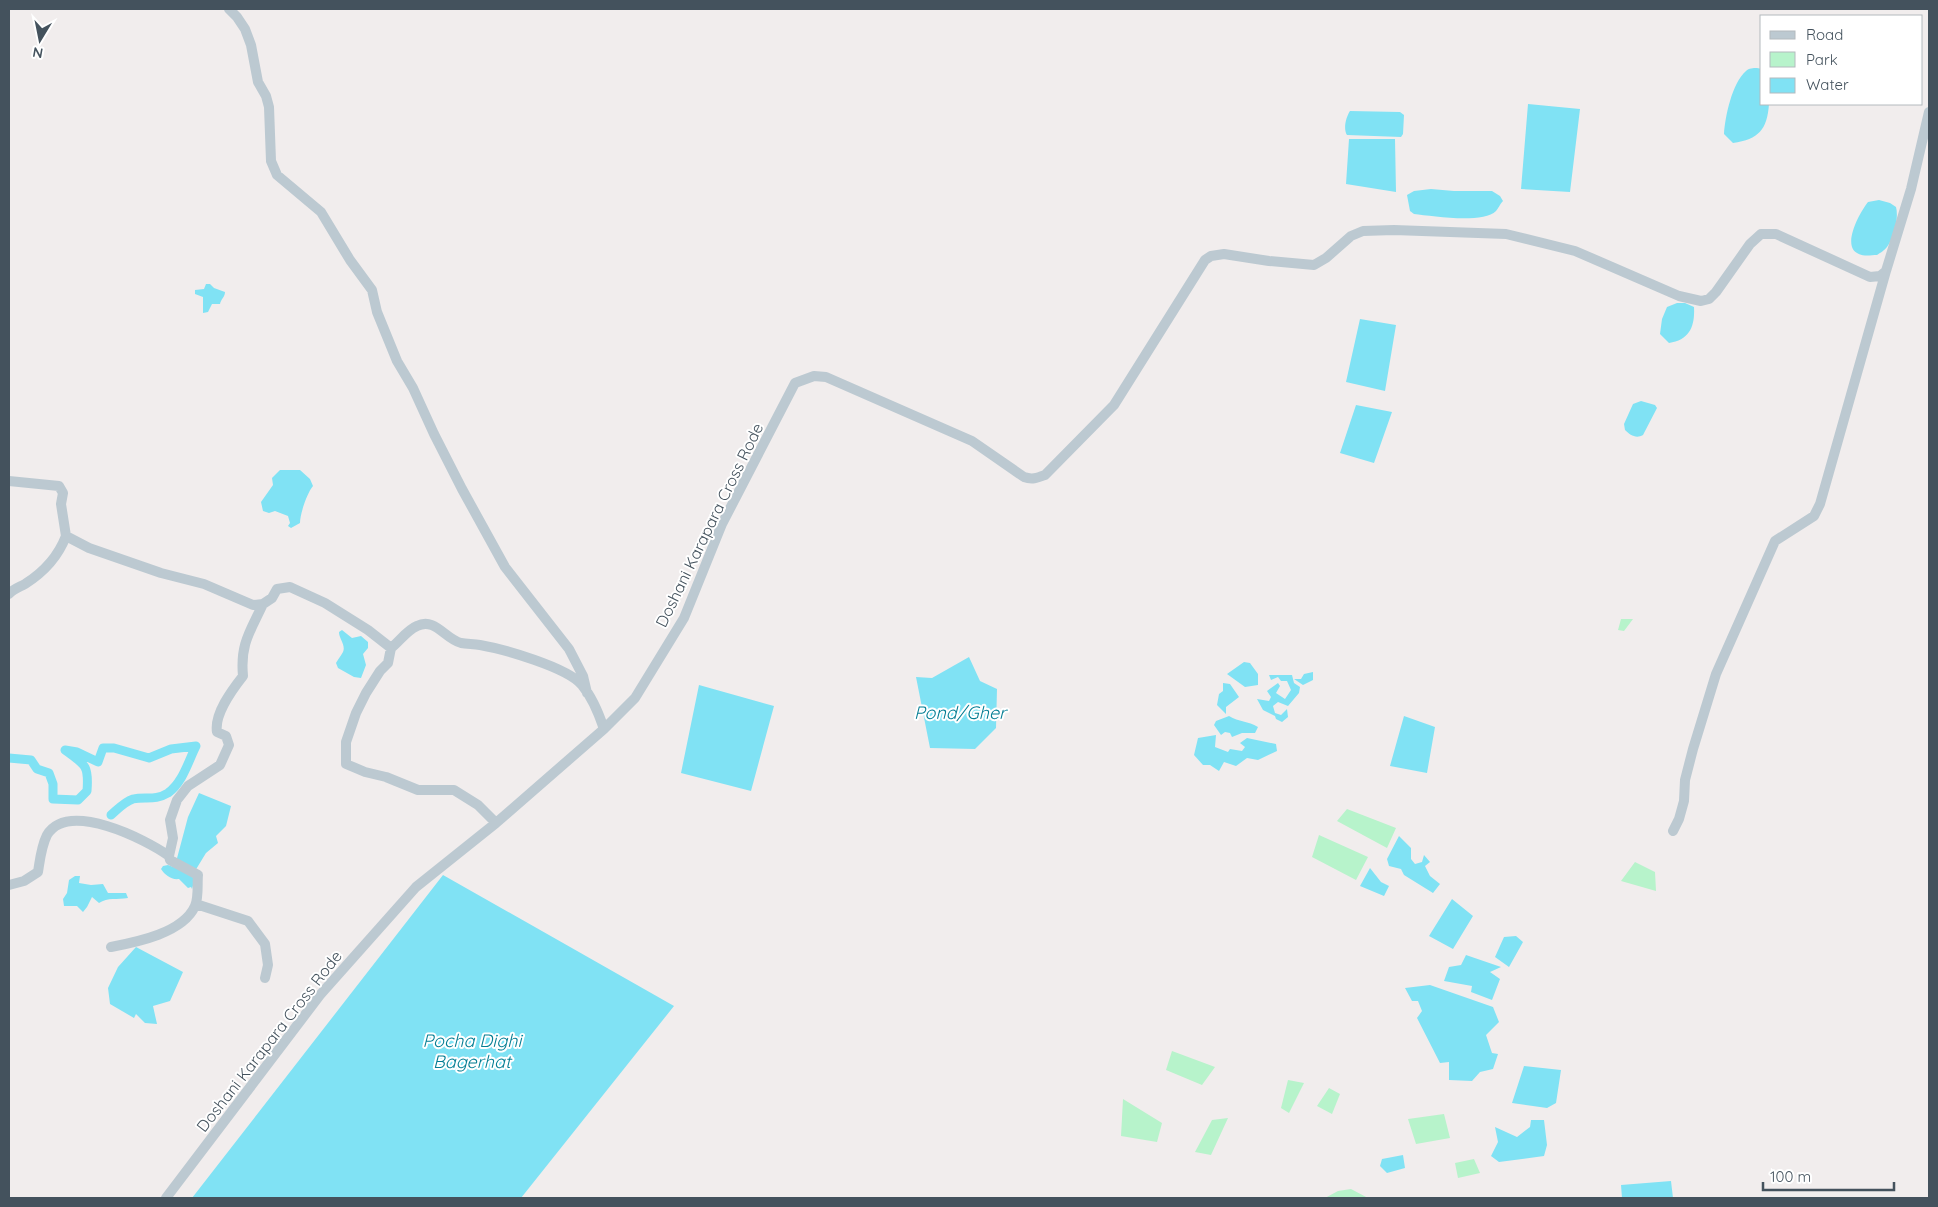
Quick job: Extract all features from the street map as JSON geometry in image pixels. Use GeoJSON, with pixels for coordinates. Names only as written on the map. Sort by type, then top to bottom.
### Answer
{"type":"FeatureCollection","features":[{"type":"Feature","properties":{"kind":"street"},"geometry":{"type":"LineString","coordinates":[[229,9],[238,17],[251,45],[258,82],[267,102],[271,161],[277,175],[321,212],[350,260],[372,290],[377,312],[397,361],[466,496],[505,567],[569,649],[583,676],[587,693]]}},
{"type":"Feature","properties":{"kind":"street"},"geometry":{"type":"LineString","coordinates":[[1673,831],[1679,819],[1684,801],[1688,763],[1693,755],[1693,749],[1716,674],[1775,541],[1814,516],[1820,504],[1911,188],[1929,112]]}},
{"type":"Feature","properties":{"kind":"street","name":"Doshani Karapara Cross Rode"},"geometry":{"type":"LineString","coordinates":[[166,1198],[320,995],[416,887],[496,823],[604,729],[635,698],[684,618],[722,524],[795,383],[814,376],[826,377],[972,441],[1024,477],[1030,479],[1045,475],[1114,405],[1205,260],[1211,256],[1224,254],[1314,265],[1326,258],[1352,236],[1363,231],[1394,230],[1506,234],[1575,251],[1679,296],[1701,301],[1709,299],[1716,292],[1750,244],[1761,234],[1776,234],[1870,277],[1880,276],[1886,272]]}},
{"type":"Feature","properties":{"kind":"street"},"geometry":{"type":"LineString","coordinates":[[9,481],[59,486],[63,493],[61,504],[66,536],[62,547],[41,573],[10,591],[9,594]]}},
{"type":"Feature","properties":{"kind":"street"},"geometry":{"type":"LineString","coordinates":[[66,536],[89,548],[161,573],[204,584],[254,605],[263,604],[272,598],[277,589],[290,588],[326,603],[368,630],[391,648]]}},
{"type":"Feature","properties":{"kind":"street"},"geometry":{"type":"LineString","coordinates":[[169,856],[173,838],[170,820],[177,800],[188,786],[220,765],[229,745],[226,736],[217,732],[215,723],[229,694],[243,676],[242,657],[246,641],[263,604]]}},
{"type":"Feature","properties":{"kind":"street"},"geometry":{"type":"LineString","coordinates":[[496,823],[478,805],[454,790],[418,790],[346,764],[346,742],[356,713],[366,692],[380,671],[388,663],[391,648],[417,626],[438,627],[460,643],[480,645],[538,660],[572,676],[581,684],[604,729]]}},
{"type":"Feature","properties":{"kind":"street"},"geometry":{"type":"LineString","coordinates":[[9,885],[24,881],[38,872],[41,853],[48,834],[61,823],[80,819],[134,835],[156,846],[169,856],[170,860],[198,875],[196,904],[189,916],[171,929],[157,935],[111,947]]}},
{"type":"Feature","properties":{"kind":"street"},"geometry":{"type":"LineString","coordinates":[[196,904],[248,921],[265,944],[268,965],[265,978]]}},
{"type":"Feature","properties":{"kind":"green space"},"geometry":{"type":"Polygon","coordinates":[[[1621,619],[1633,619],[1624,631],[1618,630],[1621,619]]]}},
{"type":"Feature","properties":{"kind":"green space"},"geometry":{"type":"Polygon","coordinates":[[[1347,809],[1396,828],[1387,848],[1337,821],[1347,809]]]}},
{"type":"Feature","properties":{"kind":"green space"},"geometry":{"type":"Polygon","coordinates":[[[1319,835],[1368,857],[1356,880],[1312,857],[1319,835]]]}},
{"type":"Feature","properties":{"kind":"green space"},"geometry":{"type":"Polygon","coordinates":[[[1635,862],[1655,872],[1656,891],[1621,881],[1635,862]]]}},
{"type":"Feature","properties":{"kind":"green space"},"geometry":{"type":"Polygon","coordinates":[[[1172,1051],[1215,1067],[1202,1085],[1166,1070],[1172,1051]]]}},
{"type":"Feature","properties":{"kind":"green space"},"geometry":{"type":"Polygon","coordinates":[[[1288,1080],[1304,1083],[1289,1113],[1281,1108],[1288,1080]]]}},
{"type":"Feature","properties":{"kind":"green space"},"geometry":{"type":"Polygon","coordinates":[[[1329,1088],[1340,1094],[1332,1114],[1317,1106],[1329,1088]]]}},
{"type":"Feature","properties":{"kind":"green space"},"geometry":{"type":"Polygon","coordinates":[[[1123,1099],[1162,1123],[1157,1142],[1121,1136],[1123,1099]]]}},
{"type":"Feature","properties":{"kind":"green space"},"geometry":{"type":"Polygon","coordinates":[[[1444,1114],[1450,1138],[1416,1144],[1408,1119],[1444,1114]]]}},
{"type":"Feature","properties":{"kind":"green space"},"geometry":{"type":"Polygon","coordinates":[[[1228,1118],[1211,1155],[1195,1152],[1212,1120],[1228,1118]]]}},
{"type":"Feature","properties":{"kind":"green space"},"geometry":{"type":"Polygon","coordinates":[[[1474,1159],[1480,1173],[1458,1178],[1455,1163],[1474,1159]]]}},
{"type":"Feature","properties":{"kind":"green space"},"geometry":{"type":"Polygon","coordinates":[[[1351,1189],[1368,1198],[1325,1198],[1338,1191],[1351,1189]]]}},
{"type":"Feature","properties":{"kind":"water"},"geometry":{"type":"Polygon","coordinates":[[[1748,69],[1760,69],[1760,105],[1769,105],[1768,113],[1764,127],[1760,132],[1749,139],[1733,143],[1724,134],[1730,101],[1741,76],[1748,69]]]}},
{"type":"Feature","properties":{"kind":"water"},"geometry":{"type":"Polygon","coordinates":[[[1528,104],[1580,109],[1570,192],[1521,189],[1528,104]]]}},
{"type":"Feature","properties":{"kind":"water"},"geometry":{"type":"Polygon","coordinates":[[[1350,111],[1400,112],[1404,115],[1403,134],[1401,137],[1347,135],[1345,130],[1347,116],[1350,111]]]}},
{"type":"Feature","properties":{"kind":"water"},"geometry":{"type":"Polygon","coordinates":[[[1349,139],[1395,139],[1396,192],[1346,184],[1349,139]]]}},
{"type":"Feature","properties":{"kind":"water"},"geometry":{"type":"Polygon","coordinates":[[[1431,189],[1492,191],[1500,196],[1503,201],[1496,211],[1480,217],[1444,217],[1414,214],[1410,211],[1407,195],[1414,191],[1431,189]]]}},
{"type":"Feature","properties":{"kind":"water"},"geometry":{"type":"Polygon","coordinates":[[[1879,200],[1896,207],[1897,217],[1894,233],[1887,247],[1877,255],[1859,254],[1853,249],[1851,243],[1854,228],[1868,202],[1879,200]]]}},
{"type":"Feature","properties":{"kind":"water"},"geometry":{"type":"Polygon","coordinates":[[[206,284],[210,284],[214,288],[225,292],[225,294],[220,304],[212,304],[208,312],[203,313],[203,297],[195,294],[195,290],[204,289],[206,284]]]}},
{"type":"Feature","properties":{"kind":"water"},"geometry":{"type":"Polygon","coordinates":[[[1677,303],[1685,303],[1694,307],[1692,326],[1682,339],[1669,343],[1660,334],[1662,319],[1667,307],[1677,303]]]}},
{"type":"Feature","properties":{"kind":"water"},"geometry":{"type":"Polygon","coordinates":[[[1360,319],[1396,325],[1385,391],[1346,382],[1360,319]]]}},
{"type":"Feature","properties":{"kind":"water"},"geometry":{"type":"Polygon","coordinates":[[[1641,401],[1655,405],[1657,408],[1643,435],[1631,435],[1625,430],[1624,424],[1633,404],[1641,401]]]}},
{"type":"Feature","properties":{"kind":"water"},"geometry":{"type":"Polygon","coordinates":[[[1356,405],[1392,412],[1374,463],[1340,453],[1356,405]]]}},
{"type":"Feature","properties":{"kind":"water"},"geometry":{"type":"Polygon","coordinates":[[[280,470],[300,470],[310,479],[313,486],[304,504],[300,523],[291,528],[288,526],[290,523],[288,516],[275,511],[269,513],[263,511],[261,502],[273,485],[272,478],[280,470]]]}},
{"type":"Feature","properties":{"kind":"water"},"geometry":{"type":"Polygon","coordinates":[[[342,630],[352,638],[361,636],[368,642],[368,648],[363,654],[366,665],[361,678],[354,677],[338,668],[336,663],[344,649],[339,632],[342,630]]]}},
{"type":"Feature","properties":{"kind":"water","name":"Pond/Gher"},"geometry":{"type":"Polygon","coordinates":[[[969,657],[980,681],[997,689],[996,728],[975,749],[930,748],[916,677],[932,678],[969,657]]]}},
{"type":"Feature","properties":{"kind":"water"},"geometry":{"type":"Polygon","coordinates":[[[1244,662],[1250,663],[1258,674],[1258,685],[1245,687],[1227,674],[1244,662]]]}},
{"type":"Feature","properties":{"kind":"water"},"geometry":{"type":"Polygon","coordinates":[[[1313,672],[1313,680],[1303,685],[1294,679],[1301,679],[1304,674],[1313,672]]]}},
{"type":"Feature","properties":{"kind":"water"},"geometry":{"type":"Polygon","coordinates":[[[1269,675],[1292,675],[1294,683],[1300,687],[1299,693],[1288,706],[1278,702],[1273,706],[1275,713],[1281,715],[1287,709],[1288,717],[1282,722],[1263,710],[1257,699],[1269,701],[1271,697],[1267,691],[1278,683],[1280,686],[1276,693],[1285,699],[1291,690],[1287,681],[1281,681],[1278,677],[1271,680],[1269,675]]]}},
{"type":"Feature","properties":{"kind":"water"},"geometry":{"type":"Polygon","coordinates":[[[1223,683],[1230,684],[1239,697],[1226,707],[1226,714],[1217,705],[1219,694],[1223,691],[1223,683]]]}},
{"type":"Feature","properties":{"kind":"water"},"geometry":{"type":"Polygon","coordinates":[[[699,685],[774,706],[751,791],[681,773],[699,685]]]}},
{"type":"Feature","properties":{"kind":"water"},"geometry":{"type":"Polygon","coordinates":[[[1229,716],[1258,727],[1255,733],[1242,733],[1232,737],[1230,733],[1225,732],[1221,735],[1214,725],[1216,721],[1229,716]]]}},
{"type":"Feature","properties":{"kind":"water"},"geometry":{"type":"Polygon","coordinates":[[[1404,716],[1435,727],[1427,773],[1390,766],[1404,716]]]}},
{"type":"Feature","properties":{"kind":"water"},"geometry":{"type":"Polygon","coordinates":[[[1216,735],[1215,747],[1228,752],[1230,749],[1242,751],[1245,747],[1240,743],[1247,738],[1276,744],[1277,751],[1258,760],[1247,758],[1236,766],[1224,762],[1219,771],[1210,765],[1203,765],[1194,755],[1198,738],[1216,735]]]}},
{"type":"Feature","properties":{"kind":"water"},"geometry":{"type":"Polygon","coordinates":[[[199,793],[231,806],[226,826],[216,836],[218,843],[206,853],[195,871],[176,862],[188,817],[199,793]]]}},
{"type":"Feature","properties":{"kind":"water"},"geometry":{"type":"Polygon","coordinates":[[[1399,836],[1411,848],[1411,859],[1415,864],[1422,862],[1424,855],[1430,862],[1425,866],[1430,876],[1440,884],[1433,893],[1404,875],[1401,869],[1389,866],[1387,859],[1399,836]]]}},
{"type":"Feature","properties":{"kind":"water"},"geometry":{"type":"Polygon","coordinates":[[[168,865],[192,874],[194,882],[192,889],[191,887],[188,888],[179,879],[171,878],[164,873],[161,869],[163,866],[168,865]]]}},
{"type":"Feature","properties":{"kind":"water"},"geometry":{"type":"Polygon","coordinates":[[[1370,868],[1381,882],[1389,886],[1384,896],[1360,886],[1370,868]]]}},
{"type":"Feature","properties":{"kind":"water","name":"Pocha Dighi Bagerhat"},"geometry":{"type":"Polygon","coordinates":[[[443,875],[674,1006],[521,1198],[192,1198],[443,875]]]}},
{"type":"Feature","properties":{"kind":"water"},"geometry":{"type":"Polygon","coordinates":[[[75,876],[80,876],[79,883],[103,884],[108,893],[126,893],[128,898],[109,899],[99,903],[92,897],[83,912],[77,906],[64,906],[63,899],[67,893],[69,880],[75,876]]]}},
{"type":"Feature","properties":{"kind":"water"},"geometry":{"type":"Polygon","coordinates":[[[1452,899],[1473,916],[1453,949],[1429,936],[1452,899]]]}},
{"type":"Feature","properties":{"kind":"water"},"geometry":{"type":"Polygon","coordinates":[[[1516,936],[1523,942],[1509,967],[1495,957],[1504,937],[1516,936]]]}},
{"type":"Feature","properties":{"kind":"water"},"geometry":{"type":"Polygon","coordinates":[[[136,947],[183,972],[170,1001],[153,1006],[157,1024],[145,1023],[136,1014],[134,1018],[110,1004],[108,988],[118,967],[136,947]]]}},
{"type":"Feature","properties":{"kind":"water"},"geometry":{"type":"Polygon","coordinates":[[[1466,955],[1501,967],[1490,972],[1500,979],[1492,1000],[1471,992],[1472,986],[1444,981],[1449,967],[1461,965],[1466,955]]]}},
{"type":"Feature","properties":{"kind":"water"},"geometry":{"type":"Polygon","coordinates":[[[1430,985],[1493,1007],[1499,1022],[1486,1035],[1492,1053],[1498,1054],[1493,1069],[1480,1072],[1472,1081],[1449,1080],[1449,1062],[1440,1063],[1417,1018],[1422,1011],[1418,1001],[1412,1001],[1405,988],[1430,985]]]}},
{"type":"Feature","properties":{"kind":"water"},"geometry":{"type":"Polygon","coordinates":[[[1524,1066],[1561,1070],[1556,1103],[1547,1108],[1512,1103],[1524,1066]]]}},
{"type":"Feature","properties":{"kind":"water"},"geometry":{"type":"Polygon","coordinates":[[[1531,1120],[1544,1120],[1547,1145],[1544,1156],[1499,1162],[1491,1156],[1498,1142],[1495,1127],[1517,1137],[1530,1127],[1531,1120]]]}},
{"type":"Feature","properties":{"kind":"water"},"geometry":{"type":"Polygon","coordinates":[[[1403,1155],[1405,1168],[1387,1173],[1380,1166],[1382,1159],[1403,1155]]]}},
{"type":"Feature","properties":{"kind":"water"},"geometry":{"type":"Polygon","coordinates":[[[1671,1181],[1673,1198],[1622,1198],[1621,1185],[1671,1181]]]}},
{"type":"Feature","properties":{"kind":"waterway"},"geometry":{"type":"LineString","coordinates":[[9,758],[31,760],[37,769],[49,773],[53,784],[53,799],[78,800],[87,791],[85,767],[78,759],[65,750],[77,752],[98,762],[103,748],[114,748],[149,758],[171,749],[196,746],[181,778],[168,793],[154,798],[133,799],[111,815]]}}]}
